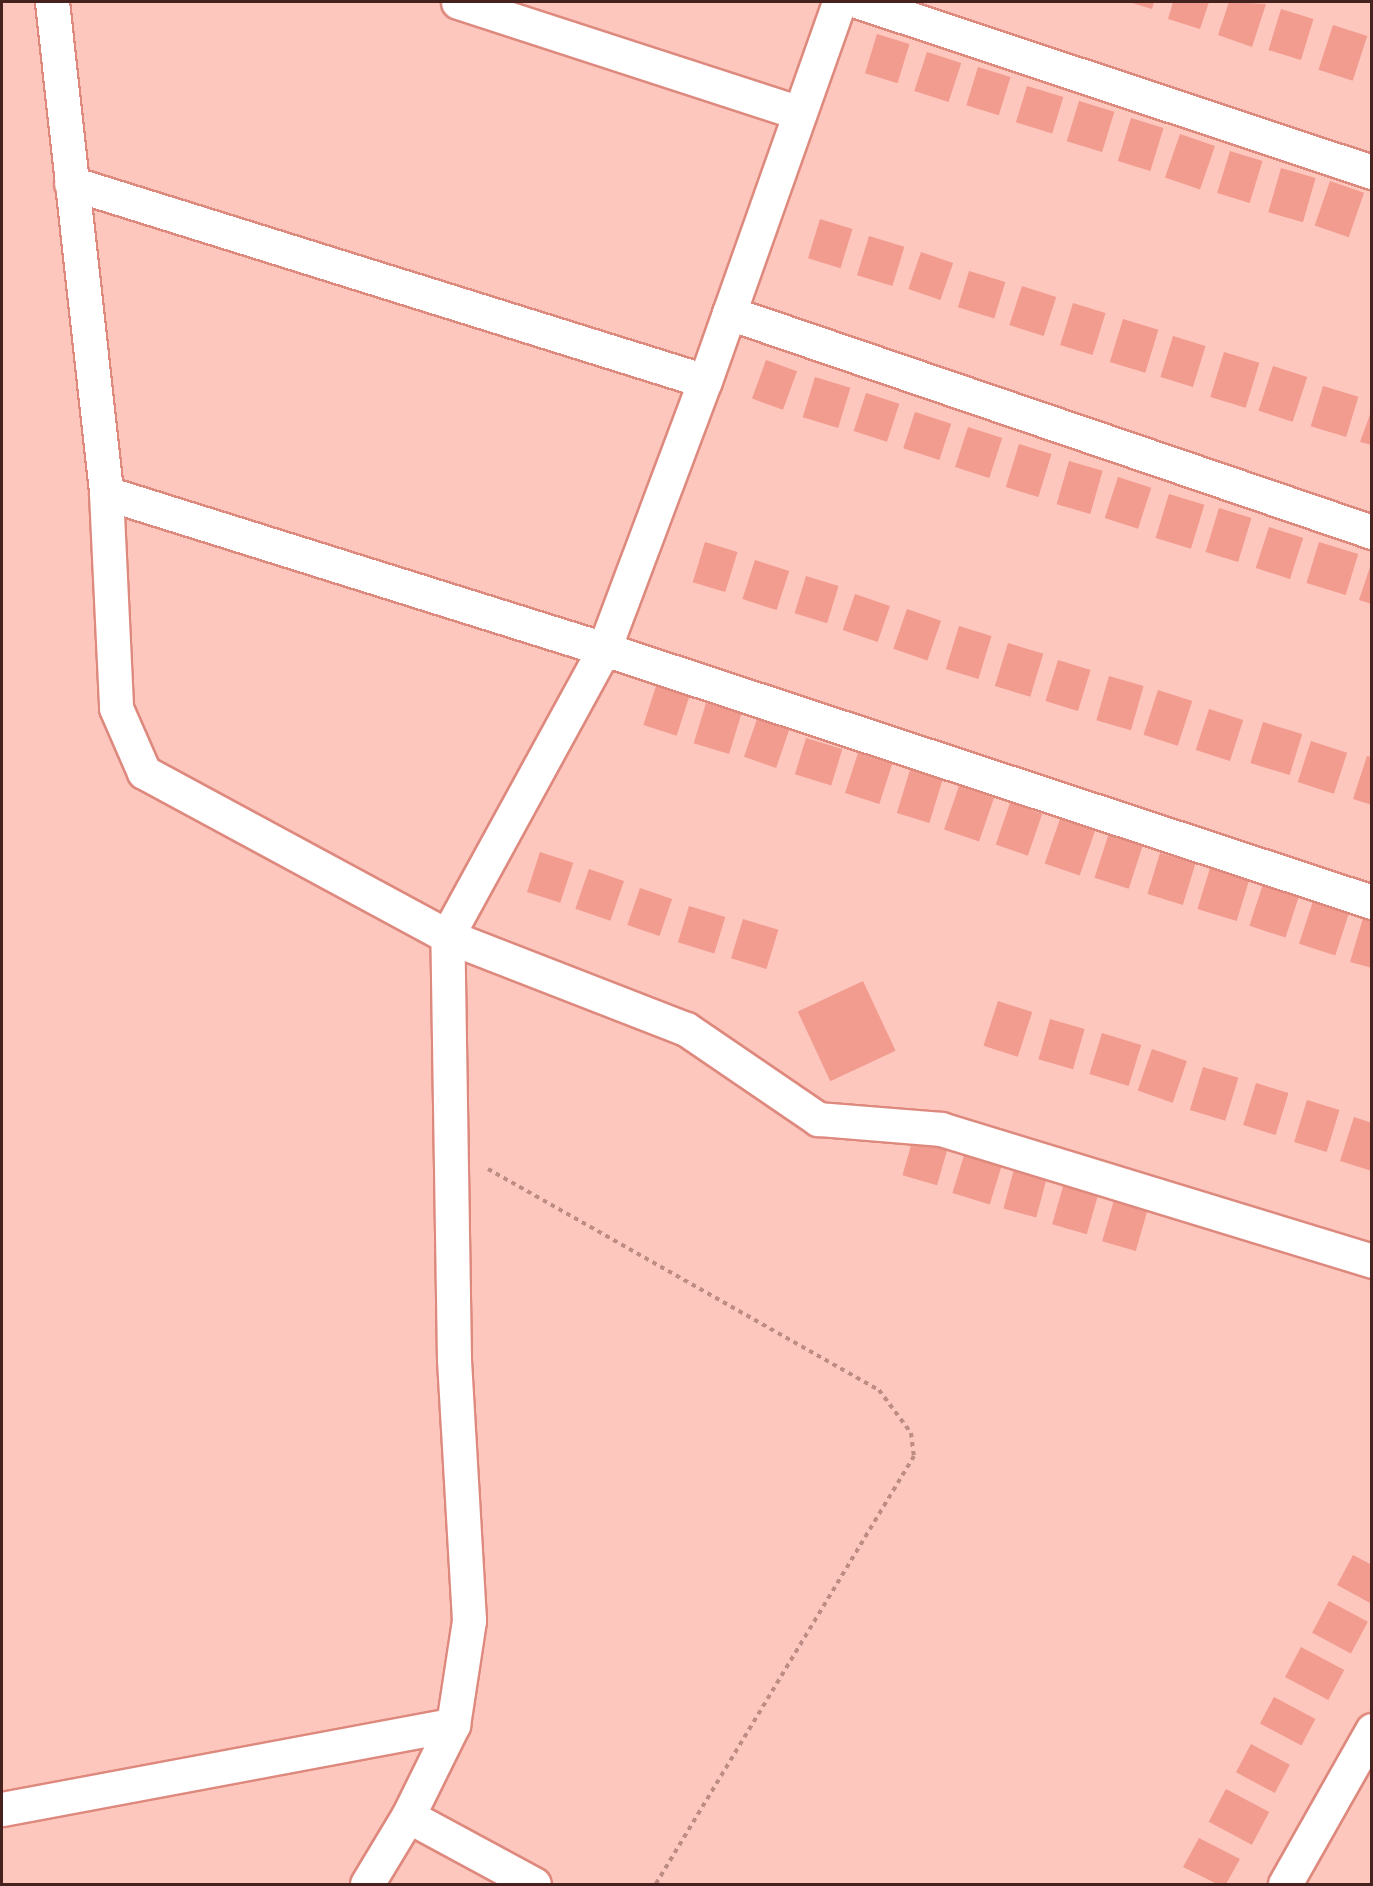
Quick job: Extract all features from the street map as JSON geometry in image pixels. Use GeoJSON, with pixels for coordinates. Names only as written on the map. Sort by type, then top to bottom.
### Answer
{"type":"FeatureCollection","features":[{"type":"Feature","properties":{"kind":"street"},"geometry":{"type":"LineString","coordinates":[[52,2],[70,183],[106,493],[116,708],[144,772],[447,936],[686,1029],[818,1119],[941,1129],[1371,1261]]}},
{"type":"Feature","properties":{"kind":"street"},"geometry":{"type":"LineString","coordinates":[[458,2],[799,113]]}},
{"type":"Feature","properties":{"kind":"street"},"geometry":{"type":"LineString","coordinates":[[367,1884],[408,1816],[453,1725],[469,1620],[454,1359],[447,936],[604,649],[705,381],[839,2]]}},
{"type":"Feature","properties":{"kind":"street"},"geometry":{"type":"LineString","coordinates":[[860,2],[1371,172]]}},
{"type":"Feature","properties":{"kind":"street"},"geometry":{"type":"LineString","coordinates":[[70,183],[705,381]]}},
{"type":"Feature","properties":{"kind":"street"},"geometry":{"type":"LineString","coordinates":[[729,313],[1371,532]]}},
{"type":"Feature","properties":{"kind":"street"},"geometry":{"type":"LineString","coordinates":[[106,493],[604,649],[1371,902]]}},
{"type":"Feature","properties":{"kind":"street"},"geometry":{"type":"LineString","coordinates":[[2,1809],[453,1725]]}},
{"type":"Feature","properties":{"kind":"street"},"geometry":{"type":"LineString","coordinates":[[1285,1884],[1371,1730]]}},
{"type":"Feature","properties":{"kind":"street"},"geometry":{"type":"LineString","coordinates":[[408,1816],[534,1884]]}},
{"type":"Feature","properties":{"kind":"path"},"geometry":{"type":"LineString","coordinates":[[450,1148],[879,1390],[911,1434],[914,1456],[656,1884]]}},
{"type":"Feature","properties":{"kind":"building"},"geometry":{"type":"Polygon","coordinates":[[[1129,2],[1154,2],[1152,9],[1129,2]]]}},
{"type":"Feature","properties":{"kind":"building"},"geometry":{"type":"Polygon","coordinates":[[[1173,2],[1209,2],[1200,29],[1168,19],[1173,2]]]}},
{"type":"Feature","properties":{"kind":"building"},"geometry":{"type":"Polygon","coordinates":[[[1229,2],[1266,4],[1252,47],[1218,35],[1229,2]]]}},
{"type":"Feature","properties":{"kind":"building"},"geometry":{"type":"Polygon","coordinates":[[[1281,9],[1314,19],[1301,60],[1268,50],[1281,9]]]}},
{"type":"Feature","properties":{"kind":"building"},"geometry":{"type":"Polygon","coordinates":[[[1333,25],[1367,36],[1353,81],[1318,70],[1333,25]]]}},
{"type":"Feature","properties":{"kind":"building"},"geometry":{"type":"Polygon","coordinates":[[[877,34],[910,44],[898,83],[865,73],[877,34]]]}},
{"type":"Feature","properties":{"kind":"building"},"geometry":{"type":"Polygon","coordinates":[[[927,52],[961,63],[949,102],[914,91],[927,52]]]}},
{"type":"Feature","properties":{"kind":"building"},"geometry":{"type":"Polygon","coordinates":[[[978,67],[1011,77],[999,115],[966,105],[978,67]]]}},
{"type":"Feature","properties":{"kind":"building"},"geometry":{"type":"Polygon","coordinates":[[[1027,86],[1063,97],[1052,133],[1016,122],[1027,86]]]}},
{"type":"Feature","properties":{"kind":"building"},"geometry":{"type":"Polygon","coordinates":[[[1079,101],[1114,112],[1102,152],[1067,141],[1079,101]]]}},
{"type":"Feature","properties":{"kind":"building"},"geometry":{"type":"Polygon","coordinates":[[[1131,118],[1164,128],[1150,171],[1118,161],[1131,118]]]}},
{"type":"Feature","properties":{"kind":"building"},"geometry":{"type":"Polygon","coordinates":[[[1180,134],[1215,146],[1200,190],[1165,177],[1180,134]]]}},
{"type":"Feature","properties":{"kind":"building"},"geometry":{"type":"Polygon","coordinates":[[[1230,151],[1263,161],[1250,203],[1217,193],[1230,151]]]}},
{"type":"Feature","properties":{"kind":"building"},"geometry":{"type":"Polygon","coordinates":[[[1281,168],[1316,178],[1303,222],[1268,212],[1281,168]]]}},
{"type":"Feature","properties":{"kind":"building"},"geometry":{"type":"Polygon","coordinates":[[[1330,181],[1364,193],[1349,237],[1315,225],[1330,181]]]}},
{"type":"Feature","properties":{"kind":"building"},"geometry":{"type":"Polygon","coordinates":[[[820,219],[853,229],[841,268],[808,258],[820,219]]]}},
{"type":"Feature","properties":{"kind":"building"},"geometry":{"type":"Polygon","coordinates":[[[869,236],[904,247],[892,286],[857,275],[869,236]]]}},
{"type":"Feature","properties":{"kind":"building"},"geometry":{"type":"Polygon","coordinates":[[[921,252],[953,263],[940,300],[908,289],[921,252]]]}},
{"type":"Feature","properties":{"kind":"building"},"geometry":{"type":"Polygon","coordinates":[[[969,271],[1005,282],[994,318],[958,307],[969,271]]]}},
{"type":"Feature","properties":{"kind":"building"},"geometry":{"type":"Polygon","coordinates":[[[1022,286],[1056,297],[1044,336],[1009,325],[1022,286]]]}},
{"type":"Feature","properties":{"kind":"building"},"geometry":{"type":"Polygon","coordinates":[[[1073,303],[1106,313],[1093,355],[1060,345],[1073,303]]]}},
{"type":"Feature","properties":{"kind":"building"},"geometry":{"type":"Polygon","coordinates":[[[1123,319],[1158,330],[1145,373],[1110,362],[1123,319]]]}},
{"type":"Feature","properties":{"kind":"building"},"geometry":{"type":"Polygon","coordinates":[[[1173,336],[1206,346],[1193,387],[1160,377],[1173,336]]]}},
{"type":"Feature","properties":{"kind":"building"},"geometry":{"type":"Polygon","coordinates":[[[1224,352],[1259,363],[1246,408],[1210,397],[1224,352]]]}},
{"type":"Feature","properties":{"kind":"building"},"geometry":{"type":"Polygon","coordinates":[[[766,360],[797,371],[783,410],[752,399],[766,360]]]}},
{"type":"Feature","properties":{"kind":"building"},"geometry":{"type":"Polygon","coordinates":[[[1273,366],[1307,377],[1293,422],[1258,411],[1273,366]]]}},
{"type":"Feature","properties":{"kind":"building"},"geometry":{"type":"Polygon","coordinates":[[[815,377],[850,388],[838,428],[803,417],[815,377]]]}},
{"type":"Feature","properties":{"kind":"building"},"geometry":{"type":"Polygon","coordinates":[[[1323,386],[1358,397],[1346,437],[1311,426],[1323,386]]]}},
{"type":"Feature","properties":{"kind":"building"},"geometry":{"type":"Polygon","coordinates":[[[866,393],[899,404],[887,442],[854,431],[866,393]]]}},
{"type":"Feature","properties":{"kind":"building"},"geometry":{"type":"Polygon","coordinates":[[[1372,409],[1372,445],[1360,442],[1372,409]]]}},
{"type":"Feature","properties":{"kind":"building"},"geometry":{"type":"Polygon","coordinates":[[[915,412],[951,424],[939,460],[903,448],[915,412]]]}},
{"type":"Feature","properties":{"kind":"building"},"geometry":{"type":"Polygon","coordinates":[[[968,427],[1002,438],[989,478],[955,467],[968,427]]]}},
{"type":"Feature","properties":{"kind":"building"},"geometry":{"type":"Polygon","coordinates":[[[1019,444],[1052,454],[1038,497],[1006,487],[1019,444]]]}},
{"type":"Feature","properties":{"kind":"building"},"geometry":{"type":"Polygon","coordinates":[[[1069,461],[1103,471],[1090,514],[1057,504],[1069,461]]]}},
{"type":"Feature","properties":{"kind":"building"},"geometry":{"type":"Polygon","coordinates":[[[1118,477],[1151,488],[1138,529],[1105,518],[1118,477]]]}},
{"type":"Feature","properties":{"kind":"building"},"geometry":{"type":"Polygon","coordinates":[[[1169,494],[1204,505],[1191,549],[1156,538],[1169,494]]]}},
{"type":"Feature","properties":{"kind":"building"},"geometry":{"type":"Polygon","coordinates":[[[1219,508],[1252,518],[1238,562],[1206,552],[1219,508]]]}},
{"type":"Feature","properties":{"kind":"building"},"geometry":{"type":"Polygon","coordinates":[[[1269,527],[1303,538],[1290,579],[1256,568],[1269,527]]]}},
{"type":"Feature","properties":{"kind":"building"},"geometry":{"type":"Polygon","coordinates":[[[705,542],[738,552],[725,592],[693,582],[705,542]]]}},
{"type":"Feature","properties":{"kind":"building"},"geometry":{"type":"Polygon","coordinates":[[[1319,542],[1358,554],[1346,595],[1306,583],[1319,542]]]}},
{"type":"Feature","properties":{"kind":"building"},"geometry":{"type":"Polygon","coordinates":[[[755,560],[789,571],[777,610],[742,599],[755,560]]]}},
{"type":"Feature","properties":{"kind":"building"},"geometry":{"type":"Polygon","coordinates":[[[1372,561],[1372,604],[1359,600],[1372,561]]]}},
{"type":"Feature","properties":{"kind":"building"},"geometry":{"type":"Polygon","coordinates":[[[806,576],[839,586],[827,623],[795,613],[806,576]]]}},
{"type":"Feature","properties":{"kind":"building"},"geometry":{"type":"Polygon","coordinates":[[[855,594],[890,606],[878,642],[843,630],[855,594]]]}},
{"type":"Feature","properties":{"kind":"building"},"geometry":{"type":"Polygon","coordinates":[[[907,609],[941,621],[927,660],[893,649],[907,609]]]}},
{"type":"Feature","properties":{"kind":"building"},"geometry":{"type":"Polygon","coordinates":[[[959,626],[992,636],[978,679],[946,669],[959,626]]]}},
{"type":"Feature","properties":{"kind":"building"},"geometry":{"type":"Polygon","coordinates":[[[1008,643],[1043,654],[1030,697],[995,686],[1008,643]]]}},
{"type":"Feature","properties":{"kind":"building"},"geometry":{"type":"Polygon","coordinates":[[[1058,660],[1091,670],[1078,711],[1045,701],[1058,660]]]}},
{"type":"Feature","properties":{"kind":"building"},"geometry":{"type":"Polygon","coordinates":[[[1109,676],[1144,686],[1131,730],[1096,720],[1109,676]]]}},
{"type":"Feature","properties":{"kind":"building"},"geometry":{"type":"Polygon","coordinates":[[[656,686],[689,697],[677,736],[643,725],[656,686]]]}},
{"type":"Feature","properties":{"kind":"building"},"geometry":{"type":"Polygon","coordinates":[[[1158,690],[1192,701],[1178,746],[1143,735],[1158,690]]]}},
{"type":"Feature","properties":{"kind":"building"},"geometry":{"type":"Polygon","coordinates":[[[706,703],[741,714],[729,754],[694,743],[706,703]]]}},
{"type":"Feature","properties":{"kind":"building"},"geometry":{"type":"Polygon","coordinates":[[[1209,709],[1243,720],[1230,761],[1196,750],[1209,709]]]}},
{"type":"Feature","properties":{"kind":"building"},"geometry":{"type":"Polygon","coordinates":[[[757,719],[789,730],[776,768],[744,757],[757,719]]]}},
{"type":"Feature","properties":{"kind":"building"},"geometry":{"type":"Polygon","coordinates":[[[1263,722],[1302,734],[1290,775],[1250,763],[1263,722]]]}},
{"type":"Feature","properties":{"kind":"building"},"geometry":{"type":"Polygon","coordinates":[[[806,738],[842,749],[831,785],[795,774],[806,738]]]}},
{"type":"Feature","properties":{"kind":"building"},"geometry":{"type":"Polygon","coordinates":[[[1311,741],[1347,753],[1334,794],[1298,782],[1311,741]]]}},
{"type":"Feature","properties":{"kind":"building"},"geometry":{"type":"Polygon","coordinates":[[[858,753],[892,764],[879,804],[845,793],[858,753]]]}},
{"type":"Feature","properties":{"kind":"building"},"geometry":{"type":"Polygon","coordinates":[[[1367,756],[1372,757],[1372,805],[1353,799],[1367,756]]]}},
{"type":"Feature","properties":{"kind":"building"},"geometry":{"type":"Polygon","coordinates":[[[910,770],[943,780],[929,823],[897,813],[910,770]]]}},
{"type":"Feature","properties":{"kind":"building"},"geometry":{"type":"Polygon","coordinates":[[[959,786],[994,798],[979,842],[944,829],[959,786]]]}},
{"type":"Feature","properties":{"kind":"building"},"geometry":{"type":"Polygon","coordinates":[[[1010,803],[1042,814],[1028,856],[996,845],[1010,803]]]}},
{"type":"Feature","properties":{"kind":"building"},"geometry":{"type":"Polygon","coordinates":[[[1060,819],[1095,831],[1080,875],[1045,863],[1060,819]]]}},
{"type":"Feature","properties":{"kind":"building"},"geometry":{"type":"Polygon","coordinates":[[[1109,833],[1143,844],[1129,889],[1094,878],[1109,833]]]}},
{"type":"Feature","properties":{"kind":"building"},"geometry":{"type":"Polygon","coordinates":[[[540,852],[573,863],[560,903],[527,892],[540,852]]]}},
{"type":"Feature","properties":{"kind":"building"},"geometry":{"type":"Polygon","coordinates":[[[1160,853],[1195,864],[1183,905],[1147,894],[1160,853]]]}},
{"type":"Feature","properties":{"kind":"building"},"geometry":{"type":"Polygon","coordinates":[[[1210,868],[1249,880],[1237,921],[1197,909],[1210,868]]]}},
{"type":"Feature","properties":{"kind":"building"},"geometry":{"type":"Polygon","coordinates":[[[589,869],[624,881],[610,921],[575,909],[589,869]]]}},
{"type":"Feature","properties":{"kind":"building"},"geometry":{"type":"Polygon","coordinates":[[[1263,884],[1299,896],[1286,938],[1249,926],[1263,884]]]}},
{"type":"Feature","properties":{"kind":"building"},"geometry":{"type":"Polygon","coordinates":[[[640,888],[672,899],[659,936],[627,925],[640,888]]]}},
{"type":"Feature","properties":{"kind":"building"},"geometry":{"type":"Polygon","coordinates":[[[1313,901],[1349,913],[1335,956],[1299,944],[1313,901]]]}},
{"type":"Feature","properties":{"kind":"building"},"geometry":{"type":"Polygon","coordinates":[[[689,906],[725,917],[714,953],[678,942],[689,906]]]}},
{"type":"Feature","properties":{"kind":"building"},"geometry":{"type":"Polygon","coordinates":[[[1363,918],[1372,921],[1372,968],[1350,962],[1363,918]]]}},
{"type":"Feature","properties":{"kind":"building"},"geometry":{"type":"Polygon","coordinates":[[[743,919],[778,930],[766,969],[731,958],[743,919]]]}},
{"type":"Feature","properties":{"kind":"building"},"geometry":{"type":"Polygon","coordinates":[[[863,981],[896,1051],[830,1081],[798,1011],[863,981]]]}},
{"type":"Feature","properties":{"kind":"building"},"geometry":{"type":"Polygon","coordinates":[[[998,1001],[1032,1012],[1018,1057],[983,1046],[998,1001]]]}},
{"type":"Feature","properties":{"kind":"building"},"geometry":{"type":"Polygon","coordinates":[[[1050,1019],[1085,1029],[1073,1069],[1038,1059],[1050,1019]]]}},
{"type":"Feature","properties":{"kind":"building"},"geometry":{"type":"Polygon","coordinates":[[[1102,1033],[1141,1045],[1129,1086],[1089,1074],[1102,1033]]]}},
{"type":"Feature","properties":{"kind":"building"},"geometry":{"type":"Polygon","coordinates":[[[1152,1049],[1187,1061],[1173,1103],[1138,1091],[1152,1049]]]}},
{"type":"Feature","properties":{"kind":"building"},"geometry":{"type":"Polygon","coordinates":[[[1203,1067],[1238,1078],[1225,1121],[1190,1110],[1203,1067]]]}},
{"type":"Feature","properties":{"kind":"building"},"geometry":{"type":"Polygon","coordinates":[[[1256,1083],[1289,1093],[1276,1135],[1243,1125],[1256,1083]]]}},
{"type":"Feature","properties":{"kind":"building"},"geometry":{"type":"Polygon","coordinates":[[[1307,1100],[1340,1110],[1327,1152],[1294,1142],[1307,1100]]]}},
{"type":"Feature","properties":{"kind":"building"},"geometry":{"type":"Polygon","coordinates":[[[1354,1117],[1372,1123],[1372,1171],[1340,1161],[1354,1117]]]}},
{"type":"Feature","properties":{"kind":"building"},"geometry":{"type":"Polygon","coordinates":[[[914,1135],[949,1145],[937,1185],[902,1175],[914,1135]]]}},
{"type":"Feature","properties":{"kind":"building"},"geometry":{"type":"Polygon","coordinates":[[[965,1152],[1002,1163],[990,1205],[952,1193],[965,1152]]]}},
{"type":"Feature","properties":{"kind":"building"},"geometry":{"type":"Polygon","coordinates":[[[1014,1169],[1047,1178],[1036,1217],[1003,1209],[1014,1169]]]}},
{"type":"Feature","properties":{"kind":"building"},"geometry":{"type":"Polygon","coordinates":[[[1064,1183],[1099,1193],[1087,1234],[1052,1224],[1064,1183]]]}},
{"type":"Feature","properties":{"kind":"building"},"geometry":{"type":"Polygon","coordinates":[[[1114,1200],[1148,1210],[1136,1251],[1102,1241],[1114,1200]]]}},
{"type":"Feature","properties":{"kind":"building"},"geometry":{"type":"Polygon","coordinates":[[[1353,1555],[1372,1565],[1372,1604],[1337,1585],[1353,1555]]]}},
{"type":"Feature","properties":{"kind":"building"},"geometry":{"type":"Polygon","coordinates":[[[1329,1601],[1368,1622],[1351,1653],[1312,1633],[1329,1601]]]}},
{"type":"Feature","properties":{"kind":"building"},"geometry":{"type":"Polygon","coordinates":[[[1301,1647],[1344,1670],[1328,1700],[1285,1677],[1301,1647]]]}},
{"type":"Feature","properties":{"kind":"building"},"geometry":{"type":"Polygon","coordinates":[[[1274,1697],[1315,1719],[1301,1746],[1260,1723],[1274,1697]]]}},
{"type":"Feature","properties":{"kind":"building"},"geometry":{"type":"Polygon","coordinates":[[[1251,1744],[1290,1765],[1275,1793],[1236,1772],[1251,1744]]]}},
{"type":"Feature","properties":{"kind":"building"},"geometry":{"type":"Polygon","coordinates":[[[1226,1789],[1269,1812],[1252,1845],[1209,1822],[1226,1789]]]}},
{"type":"Feature","properties":{"kind":"building"},"geometry":{"type":"Polygon","coordinates":[[[1199,1838],[1240,1859],[1226,1884],[1217,1884],[1183,1867],[1199,1838]]]}}]}
